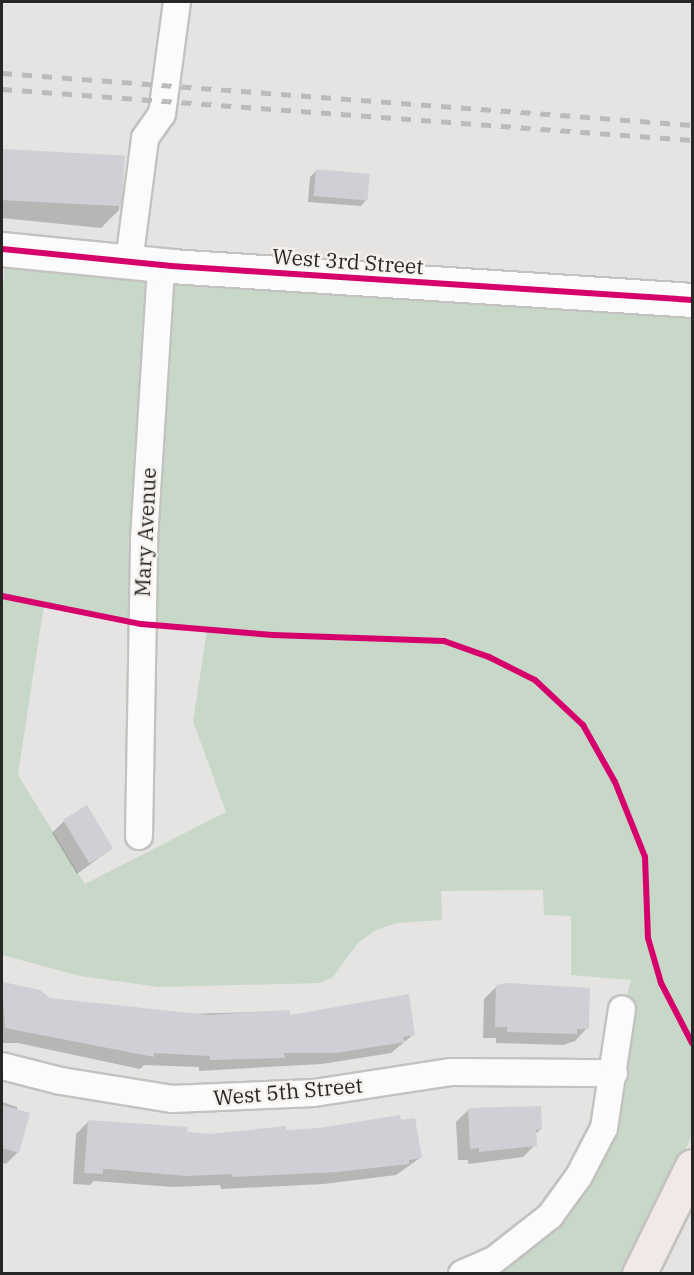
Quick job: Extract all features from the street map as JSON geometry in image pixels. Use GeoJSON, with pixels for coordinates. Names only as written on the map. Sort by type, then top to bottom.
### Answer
{"type":"FeatureCollection","features":[{"type":"Feature","properties":{"kind":"highway"},"geometry":{"type":"LineString","coordinates":[[639,1274],[693,1166]]}},
{"type":"Feature","properties":{"kind":"street","name":"Mary Avenue"},"geometry":{"type":"LineString","coordinates":[[139,836],[144,539],[145,138],[162,114],[177,2]]}},
{"type":"Feature","properties":{"kind":"street","name":"West 3rd Street"},"geometry":{"type":"LineString","coordinates":[[2,249],[145,264],[693,300]]}},
{"type":"Feature","properties":{"kind":"street"},"geometry":{"type":"LineString","coordinates":[[462,1274],[494,1260],[550,1216],[579,1176],[604,1128],[614,1073],[621,1009]]}},
{"type":"Feature","properties":{"kind":"street","name":"West 5th Street"},"geometry":{"type":"LineString","coordinates":[[2,1066],[61,1081],[172,1099],[314,1093],[451,1072],[614,1073]]}},
{"type":"Feature","properties":{"kind":"green space"},"geometry":{"type":"Polygon","coordinates":[[[6,250],[692,300],[692,1134],[635,1273],[462,1273],[579,1176],[631,980],[571,975],[571,916],[544,915],[543,890],[441,891],[442,920],[397,923],[374,931],[357,944],[333,977],[320,983],[159,987],[80,976],[2,955],[2,302],[6,250]],[[44,604],[18,775],[85,884],[226,812],[193,721],[207,630],[141,624],[44,604]]]}},
{"type":"Feature","properties":{"kind":"building"},"geometry":{"type":"Polygon","coordinates":[[[2,149],[125,155],[122,206],[2,200],[2,149]]]}},
{"type":"Feature","properties":{"kind":"building"},"geometry":{"type":"Polygon","coordinates":[[[316,169],[370,174],[367,201],[314,196],[316,169]]]}},
{"type":"Feature","properties":{"kind":"building"},"geometry":{"type":"Polygon","coordinates":[[[87,805],[113,849],[89,863],[63,819],[87,805]]]}},
{"type":"Feature","properties":{"kind":"building"},"geometry":{"type":"Polygon","coordinates":[[[2,982],[40,990],[50,998],[209,1015],[290,1010],[290,1015],[409,994],[415,1035],[403,1037],[405,1042],[335,1053],[284,1053],[285,1058],[210,1060],[210,1056],[154,1053],[154,1057],[5,1028],[2,982]]]}},
{"type":"Feature","properties":{"kind":"building"},"geometry":{"type":"Polygon","coordinates":[[[507,983],[590,988],[589,1029],[577,1029],[577,1034],[507,1032],[507,1027],[495,1027],[496,985],[507,983]]]}},
{"type":"Feature","properties":{"kind":"building"},"geometry":{"type":"Polygon","coordinates":[[[2,1105],[30,1113],[19,1153],[2,1148],[2,1105]]]}},
{"type":"Feature","properties":{"kind":"building"},"geometry":{"type":"Polygon","coordinates":[[[541,1106],[542,1129],[536,1130],[537,1146],[479,1152],[479,1148],[470,1149],[468,1108],[541,1106]]]}},
{"type":"Feature","properties":{"kind":"building"},"geometry":{"type":"Polygon","coordinates":[[[400,1115],[401,1120],[415,1118],[422,1158],[409,1160],[409,1164],[337,1172],[232,1177],[232,1174],[186,1176],[108,1169],[103,1169],[103,1174],[84,1173],[88,1120],[188,1127],[187,1132],[210,1134],[286,1126],[286,1130],[319,1128],[400,1115]]]}},
{"type":"Feature","properties":{"kind":"railway"},"geometry":{"type":"LineString","coordinates":[[2,73],[692,125]]}},
{"type":"Feature","properties":{"kind":"railway"},"geometry":{"type":"LineString","coordinates":[[2,89],[692,140]]}},
{"type":"Feature","properties":{"kind":"cycle path"},"geometry":{"type":"LineString","coordinates":[[2,249],[171,266],[692,300]]}},
{"type":"Feature","properties":{"kind":"cycle path"},"geometry":{"type":"LineString","coordinates":[[2,596],[141,624],[273,635],[444,641],[489,657],[535,680],[583,725],[615,782],[645,857],[648,938],[661,983],[692,1043]]}}]}
